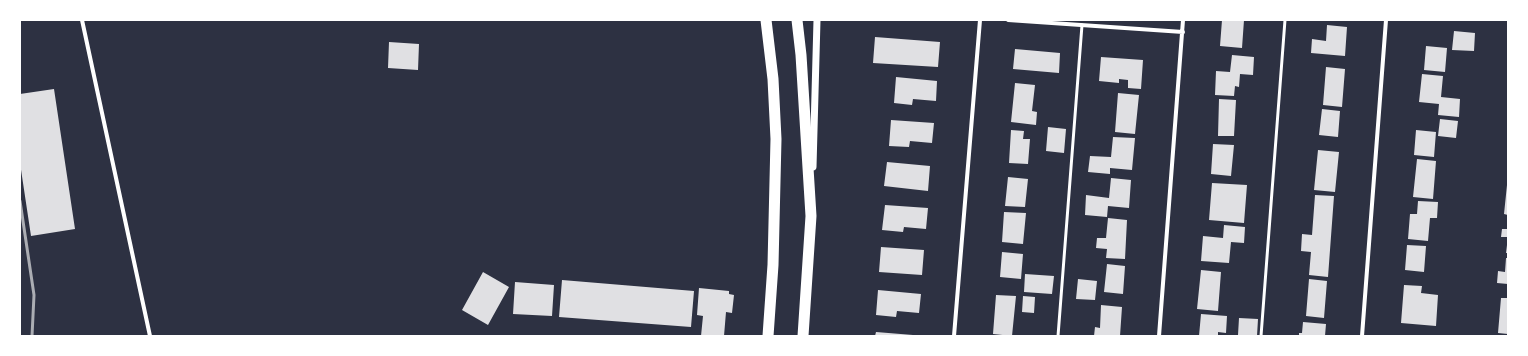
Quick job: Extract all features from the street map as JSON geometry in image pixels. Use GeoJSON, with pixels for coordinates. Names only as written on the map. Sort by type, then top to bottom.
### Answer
{"type":"FeatureCollection","features":[{"type":"Feature","properties":{"kind":"highway"},"geometry":{"type":"LineString","coordinates":[[766,20],[773,78],[776,139],[773,265],[768,336]]}},
{"type":"Feature","properties":{"kind":"highway"},"geometry":{"type":"LineString","coordinates":[[797,20],[801,54],[811,216],[803,336]]}},
{"type":"Feature","properties":{"kind":"street"},"geometry":{"type":"LineString","coordinates":[[82,20],[150,336]]}},
{"type":"Feature","properties":{"kind":"street"},"geometry":{"type":"LineString","coordinates":[[811,216],[817,20]]}},
{"type":"Feature","properties":{"kind":"street"},"geometry":{"type":"LineString","coordinates":[[954,336],[980,20]]}},
{"type":"Feature","properties":{"kind":"street"},"geometry":{"type":"LineString","coordinates":[[1008,20],[1183,32]]}},
{"type":"Feature","properties":{"kind":"street"},"geometry":{"type":"LineString","coordinates":[[1159,336],[1184,20]]}},
{"type":"Feature","properties":{"kind":"street"},"geometry":{"type":"LineString","coordinates":[[1362,336],[1386,20]]}},
{"type":"Feature","properties":{"kind":"lane"},"geometry":{"type":"LineString","coordinates":[[1261,336],[1285,20]]}},
{"type":"Feature","properties":{"kind":"lane"},"geometry":{"type":"LineString","coordinates":[[1058,336],[1082,25]]}},
{"type":"Feature","properties":{"kind":"building"},"geometry":{"type":"Polygon","coordinates":[[[1222,20],[1244,20],[1242,48],[1220,46],[1222,20]]]}},
{"type":"Feature","properties":{"kind":"building"},"geometry":{"type":"Polygon","coordinates":[[[1327,25],[1347,27],[1345,56],[1311,53],[1312,39],[1326,41],[1327,25]]]}},
{"type":"Feature","properties":{"kind":"building"},"geometry":{"type":"Polygon","coordinates":[[[1454,31],[1475,33],[1474,51],[1452,50],[1454,31]]]}},
{"type":"Feature","properties":{"kind":"building"},"geometry":{"type":"Polygon","coordinates":[[[875,37],[940,42],[938,67],[873,63],[875,37]]]}},
{"type":"Feature","properties":{"kind":"building"},"geometry":{"type":"Polygon","coordinates":[[[389,42],[419,44],[418,70],[388,68],[389,42]]]}},
{"type":"Feature","properties":{"kind":"building"},"geometry":{"type":"Polygon","coordinates":[[[1426,46],[1447,48],[1445,72],[1424,70],[1426,46]]]}},
{"type":"Feature","properties":{"kind":"building"},"geometry":{"type":"Polygon","coordinates":[[[1015,49],[1060,53],[1059,73],[1013,69],[1015,49]]]}},
{"type":"Feature","properties":{"kind":"building"},"geometry":{"type":"Polygon","coordinates":[[[1232,55],[1254,57],[1253,75],[1240,74],[1239,87],[1235,86],[1234,96],[1215,95],[1216,71],[1230,72],[1232,55]]]}},
{"type":"Feature","properties":{"kind":"building"},"geometry":{"type":"Polygon","coordinates":[[[1101,57],[1143,60],[1141,89],[1128,88],[1128,80],[1119,79],[1119,83],[1099,81],[1101,57]]]}},
{"type":"Feature","properties":{"kind":"building"},"geometry":{"type":"Polygon","coordinates":[[[1326,67],[1345,69],[1342,107],[1323,105],[1326,67]]]}},
{"type":"Feature","properties":{"kind":"building"},"geometry":{"type":"Polygon","coordinates":[[[1422,74],[1443,76],[1441,97],[1460,99],[1459,117],[1438,115],[1439,104],[1419,102],[1422,74]]]}},
{"type":"Feature","properties":{"kind":"building"},"geometry":{"type":"Polygon","coordinates":[[[896,77],[937,81],[936,101],[913,99],[912,105],[894,103],[896,77]]]}},
{"type":"Feature","properties":{"kind":"building"},"geometry":{"type":"Polygon","coordinates":[[[1015,83],[1035,85],[1032,111],[1037,112],[1036,125],[1011,122],[1015,83]]]}},
{"type":"Feature","properties":{"kind":"building"},"geometry":{"type":"Polygon","coordinates":[[[54,89],[75,229],[31,236],[20,163],[20,94],[54,89]]]}},
{"type":"Feature","properties":{"kind":"building"},"geometry":{"type":"Polygon","coordinates":[[[1118,93],[1139,95],[1135,134],[1115,132],[1118,93]]]}},
{"type":"Feature","properties":{"kind":"building"},"geometry":{"type":"Polygon","coordinates":[[[1219,99],[1236,100],[1234,136],[1218,136],[1219,99]]]}},
{"type":"Feature","properties":{"kind":"building"},"geometry":{"type":"Polygon","coordinates":[[[1322,109],[1340,111],[1338,137],[1319,135],[1322,109]]]}},
{"type":"Feature","properties":{"kind":"building"},"geometry":{"type":"Polygon","coordinates":[[[1440,119],[1458,121],[1456,138],[1438,136],[1440,119]]]}},
{"type":"Feature","properties":{"kind":"building"},"geometry":{"type":"Polygon","coordinates":[[[891,120],[934,123],[932,143],[910,141],[909,147],[889,146],[891,120]]]}},
{"type":"Feature","properties":{"kind":"building"},"geometry":{"type":"Polygon","coordinates":[[[1048,127],[1066,129],[1064,153],[1046,151],[1048,127]]]}},
{"type":"Feature","properties":{"kind":"building"},"geometry":{"type":"Polygon","coordinates":[[[1011,130],[1024,131],[1023,139],[1030,139],[1028,164],[1009,163],[1011,130]]]}},
{"type":"Feature","properties":{"kind":"building"},"geometry":{"type":"Polygon","coordinates":[[[1416,130],[1436,132],[1434,157],[1414,155],[1416,130]]]}},
{"type":"Feature","properties":{"kind":"building"},"geometry":{"type":"Polygon","coordinates":[[[1113,137],[1135,138],[1132,170],[1110,168],[1110,174],[1088,172],[1090,156],[1111,157],[1113,137]]]}},
{"type":"Feature","properties":{"kind":"building"},"geometry":{"type":"Polygon","coordinates":[[[1213,144],[1234,145],[1231,176],[1211,174],[1213,144]]]}},
{"type":"Feature","properties":{"kind":"building"},"geometry":{"type":"Polygon","coordinates":[[[1318,150],[1339,152],[1335,192],[1314,190],[1318,150]]]}},
{"type":"Feature","properties":{"kind":"building"},"geometry":{"type":"Polygon","coordinates":[[[1417,159],[1436,161],[1433,199],[1413,197],[1417,159]]]}},
{"type":"Feature","properties":{"kind":"building"},"geometry":{"type":"Polygon","coordinates":[[[887,162],[930,166],[928,191],[884,186],[887,162]]]}},
{"type":"Feature","properties":{"kind":"building"},"geometry":{"type":"Polygon","coordinates":[[[1008,177],[1028,179],[1025,207],[1005,206],[1008,177]]]}},
{"type":"Feature","properties":{"kind":"building"},"geometry":{"type":"Polygon","coordinates":[[[1111,178],[1131,180],[1129,208],[1108,206],[1107,217],[1085,215],[1086,195],[1109,198],[1111,178]]]}},
{"type":"Feature","properties":{"kind":"building"},"geometry":{"type":"Polygon","coordinates":[[[1212,183],[1247,185],[1244,223],[1209,220],[1212,183]]]}},
{"type":"Feature","properties":{"kind":"building"},"geometry":{"type":"Polygon","coordinates":[[[1508,185],[1508,215],[1504,214],[1508,185]]]}},
{"type":"Feature","properties":{"kind":"building"},"geometry":{"type":"Polygon","coordinates":[[[1315,195],[1334,196],[1328,277],[1309,275],[1311,252],[1301,251],[1302,234],[1312,235],[1315,195]]]}},
{"type":"Feature","properties":{"kind":"building"},"geometry":{"type":"Polygon","coordinates":[[[1418,201],[1438,202],[1437,218],[1430,218],[1428,241],[1408,239],[1410,214],[1417,214],[1418,201]]]}},
{"type":"Feature","properties":{"kind":"building"},"geometry":{"type":"Polygon","coordinates":[[[885,205],[928,208],[926,229],[904,227],[903,232],[882,230],[885,205]]]}},
{"type":"Feature","properties":{"kind":"building"},"geometry":{"type":"Polygon","coordinates":[[[1004,212],[1026,213],[1023,244],[1002,242],[1004,212]]]}},
{"type":"Feature","properties":{"kind":"building"},"geometry":{"type":"Polygon","coordinates":[[[1108,218],[1127,220],[1125,259],[1106,258],[1107,249],[1096,248],[1097,238],[1106,238],[1108,218]]]}},
{"type":"Feature","properties":{"kind":"building"},"geometry":{"type":"Polygon","coordinates":[[[1224,225],[1245,227],[1244,243],[1231,242],[1229,263],[1201,261],[1203,236],[1223,238],[1224,225]]]}},
{"type":"Feature","properties":{"kind":"building"},"geometry":{"type":"Polygon","coordinates":[[[1502,229],[1508,229],[1508,237],[1501,237],[1502,229]]]}},
{"type":"Feature","properties":{"kind":"building"},"geometry":{"type":"Polygon","coordinates":[[[1508,237],[1508,253],[1506,253],[1508,237]]]}},
{"type":"Feature","properties":{"kind":"building"},"geometry":{"type":"Polygon","coordinates":[[[1407,245],[1426,246],[1424,272],[1405,270],[1407,245]]]}},
{"type":"Feature","properties":{"kind":"building"},"geometry":{"type":"Polygon","coordinates":[[[881,247],[924,250],[922,275],[879,272],[881,247]]]}},
{"type":"Feature","properties":{"kind":"building"},"geometry":{"type":"Polygon","coordinates":[[[1002,252],[1023,254],[1021,279],[1000,277],[1002,252]]]}},
{"type":"Feature","properties":{"kind":"building"},"geometry":{"type":"Polygon","coordinates":[[[1506,258],[1508,258],[1508,284],[1497,283],[1498,271],[1505,272],[1506,258]]]}},
{"type":"Feature","properties":{"kind":"building"},"geometry":{"type":"Polygon","coordinates":[[[1107,264],[1125,266],[1123,294],[1104,292],[1107,264]]]}},
{"type":"Feature","properties":{"kind":"building"},"geometry":{"type":"Polygon","coordinates":[[[1201,270],[1221,272],[1218,311],[1197,309],[1201,270]]]}},
{"type":"Feature","properties":{"kind":"building"},"geometry":{"type":"Polygon","coordinates":[[[483,272],[509,287],[488,325],[462,310],[483,272]]]}},
{"type":"Feature","properties":{"kind":"building"},"geometry":{"type":"Polygon","coordinates":[[[1025,274],[1054,276],[1052,294],[1024,292],[1025,274]]]}},
{"type":"Feature","properties":{"kind":"building"},"geometry":{"type":"Polygon","coordinates":[[[1078,279],[1097,281],[1095,300],[1076,299],[1078,279]]]}},
{"type":"Feature","properties":{"kind":"building"},"geometry":{"type":"Polygon","coordinates":[[[1309,279],[1327,281],[1324,318],[1306,316],[1309,279]]]}},
{"type":"Feature","properties":{"kind":"building"},"geometry":{"type":"Polygon","coordinates":[[[562,280],[694,291],[691,327],[559,317],[562,280]]]}},
{"type":"Feature","properties":{"kind":"building"},"geometry":{"type":"Polygon","coordinates":[[[515,282],[554,285],[552,316],[513,314],[515,282]]]}},
{"type":"Feature","properties":{"kind":"building"},"geometry":{"type":"Polygon","coordinates":[[[1404,285],[1422,286],[1421,293],[1438,295],[1436,326],[1401,323],[1404,285]]]}},
{"type":"Feature","properties":{"kind":"building"},"geometry":{"type":"Polygon","coordinates":[[[699,288],[729,291],[729,294],[734,295],[732,313],[726,312],[724,336],[701,336],[703,316],[697,315],[699,288]]]}},
{"type":"Feature","properties":{"kind":"building"},"geometry":{"type":"Polygon","coordinates":[[[878,290],[921,294],[919,313],[897,311],[896,317],[876,315],[878,290]]]}},
{"type":"Feature","properties":{"kind":"building"},"geometry":{"type":"Polygon","coordinates":[[[996,295],[1016,296],[1012,336],[993,334],[996,295]]]}},
{"type":"Feature","properties":{"kind":"building"},"geometry":{"type":"Polygon","coordinates":[[[1023,296],[1035,297],[1034,313],[1022,312],[1023,296]]]}},
{"type":"Feature","properties":{"kind":"building"},"geometry":{"type":"Polygon","coordinates":[[[1501,298],[1508,298],[1508,334],[1498,333],[1501,298]]]}},
{"type":"Feature","properties":{"kind":"building"},"geometry":{"type":"Polygon","coordinates":[[[1101,305],[1122,307],[1120,336],[1094,336],[1095,327],[1100,328],[1101,305]]]}},
{"type":"Feature","properties":{"kind":"building"},"geometry":{"type":"Polygon","coordinates":[[[1201,314],[1227,316],[1226,333],[1218,332],[1218,336],[1199,336],[1201,314]]]}},
{"type":"Feature","properties":{"kind":"building"},"geometry":{"type":"Polygon","coordinates":[[[1239,318],[1258,319],[1257,336],[1238,335],[1239,318]]]}},
{"type":"Feature","properties":{"kind":"building"},"geometry":{"type":"Polygon","coordinates":[[[1303,322],[1326,324],[1325,336],[1299,336],[1299,333],[1302,333],[1303,322]]]}},
{"type":"Feature","properties":{"kind":"building"},"geometry":{"type":"Polygon","coordinates":[[[876,332],[913,335],[913,336],[875,336],[876,332]]]}},
{"type":"Feature","properties":{"kind":"railway"},"geometry":{"type":"LineString","coordinates":[[20,201],[34,295],[32,336]]}}]}
